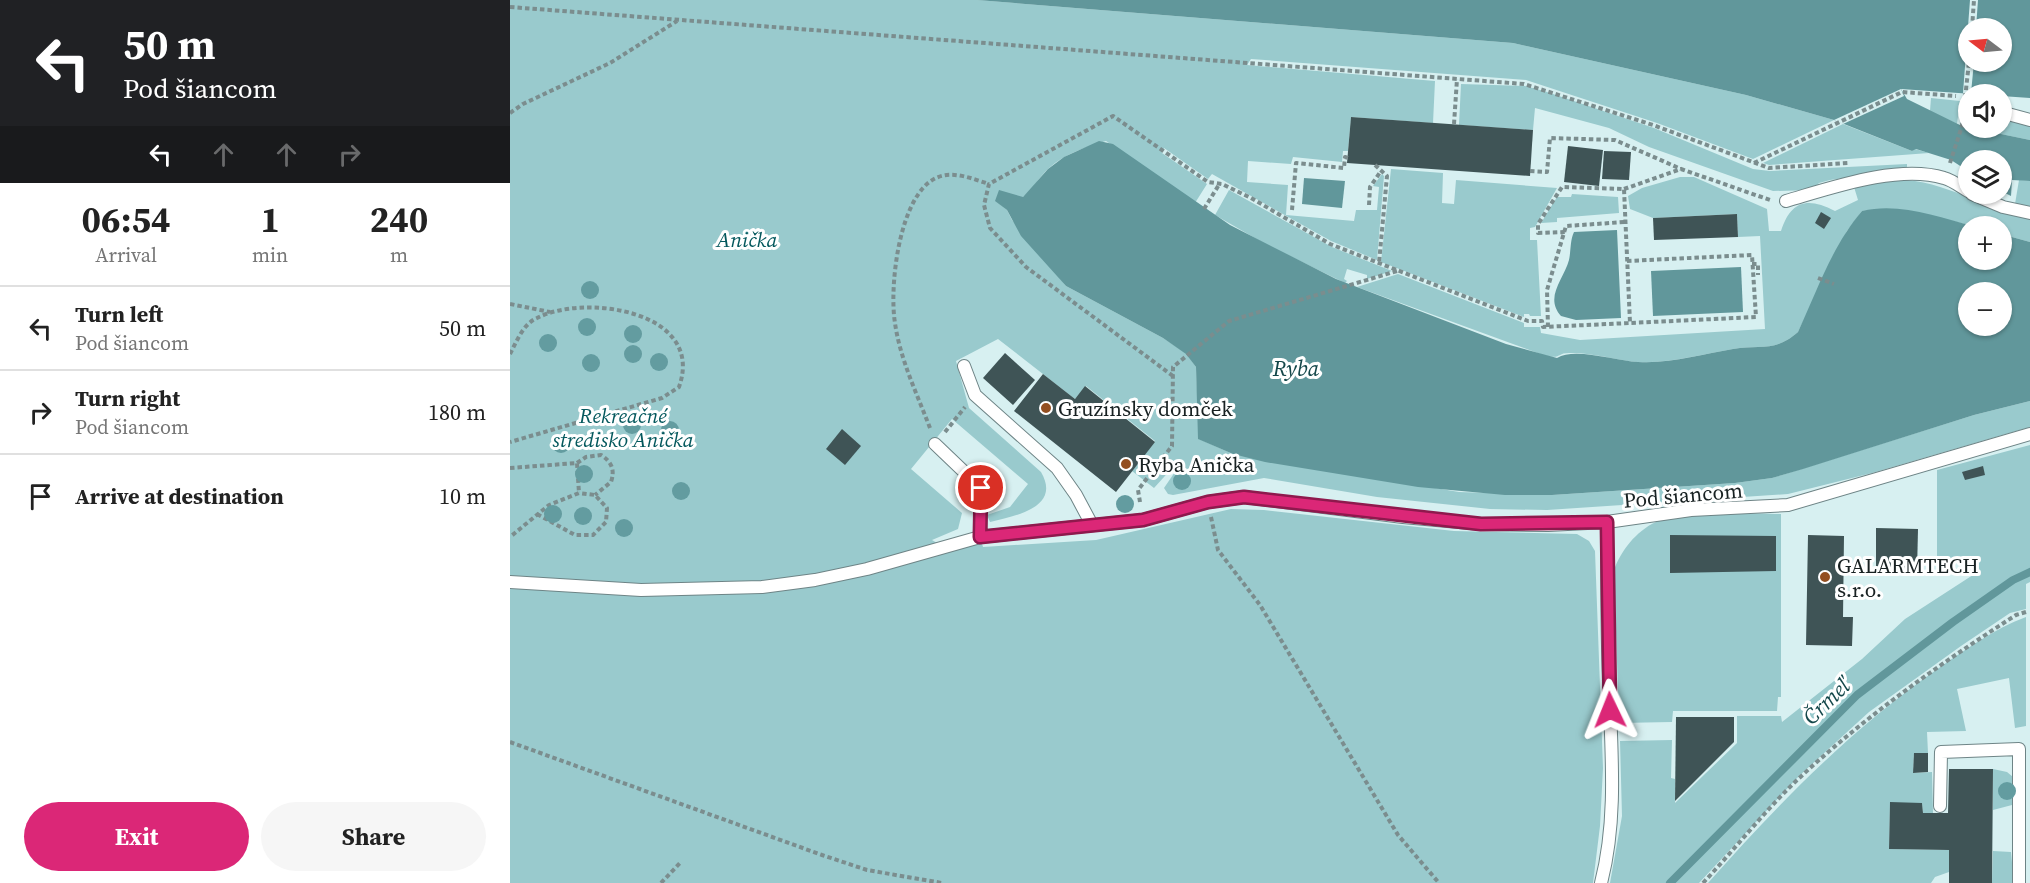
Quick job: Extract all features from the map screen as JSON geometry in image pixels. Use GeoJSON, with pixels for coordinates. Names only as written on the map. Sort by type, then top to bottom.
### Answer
{"type":"FeatureCollection","features":[{"type":"Feature","properties":{"kind":"lane"},"geometry":{"type":"LineString","coordinates":[[2012,115],[2030,120]]}},
{"type":"Feature","properties":{"kind":"lane"},"geometry":{"type":"LineString","coordinates":[[1786,201],[1866,178],[1921,175],[1945,178],[1958,185]]}},
{"type":"Feature","properties":{"kind":"lane"},"geometry":{"type":"LineString","coordinates":[[1996,204],[2030,213]]}},
{"type":"Feature","properties":{"kind":"lane"},"geometry":{"type":"LineString","coordinates":[[964,366],[975,394],[1057,468],[1076,495],[1092,525]]}},
{"type":"Feature","properties":{"kind":"lane","name":"Pod šiancom"},"geometry":{"type":"LineString","coordinates":[[510,582],[641,590],[762,587],[815,580],[867,569],[980,537],[1143,520],[1208,502],[1244,497],[1262,497],[1403,517],[1481,524],[1607,522],[1691,510],[1788,505],[2030,434]]}},
{"type":"Feature","properties":{"kind":"lane"},"geometry":{"type":"LineString","coordinates":[[935,444],[981,488],[980,537]]}},
{"type":"Feature","properties":{"kind":"lane"},"geometry":{"type":"LineString","coordinates":[[1601,883],[1611,832],[1612,797],[1607,644],[1607,522]]}},
{"type":"Feature","properties":{"kind":"lane"},"geometry":{"type":"LineString","coordinates":[[1940,806],[1941,752],[2019,749],[2019,883]]}},
{"type":"Feature","properties":{"kind":"path"},"geometry":{"type":"LineString","coordinates":[[1973,18],[1974,0]]}},
{"type":"Feature","properties":{"kind":"path"},"geometry":{"type":"LineString","coordinates":[[510,7],[1524,84],[1653,125],[1769,168],[1852,163]]}},
{"type":"Feature","properties":{"kind":"path"},"geometry":{"type":"LineString","coordinates":[[510,113],[523,104],[610,63],[678,20]]}},
{"type":"Feature","properties":{"kind":"path"},"geometry":{"type":"LineString","coordinates":[[1951,160],[1962,126],[1968,72]]}},
{"type":"Feature","properties":{"kind":"path"},"geometry":{"type":"LineString","coordinates":[[1454,124],[1457,79]]}},
{"type":"Feature","properties":{"kind":"path"},"geometry":{"type":"LineString","coordinates":[[1753,163],[1902,92],[1956,96]]}},
{"type":"Feature","properties":{"kind":"path"},"geometry":{"type":"LineString","coordinates":[[931,431],[905,363],[894,323],[894,279],[905,221],[924,187],[936,178],[967,177],[989,184],[1113,116],[1208,182],[1220,183],[1330,244],[1528,321],[1542,321],[1543,327],[1756,317],[1752,255],[1627,261]]}},
{"type":"Feature","properties":{"kind":"path"},"geometry":{"type":"LineString","coordinates":[[1530,171],[1547,172],[1550,138],[1616,140],[1681,169],[1768,200],[1786,201]]}},
{"type":"Feature","properties":{"kind":"path"},"geometry":{"type":"LineString","coordinates":[[1292,210],[1296,163],[1344,168],[1345,158],[1348,158]]}},
{"type":"Feature","properties":{"kind":"path"},"geometry":{"type":"LineString","coordinates":[[1375,165],[1387,176],[1378,263]]}},
{"type":"Feature","properties":{"kind":"path"},"geometry":{"type":"LineString","coordinates":[[1565,232],[1538,233],[1538,224],[1562,187],[1624,189],[1681,169]]}},
{"type":"Feature","properties":{"kind":"path"},"geometry":{"type":"LineString","coordinates":[[1368,205],[1370,186],[1381,171]]}},
{"type":"Feature","properties":{"kind":"path"},"geometry":{"type":"LineString","coordinates":[[1204,209],[1220,183]]}},
{"type":"Feature","properties":{"kind":"path"},"geometry":{"type":"LineString","coordinates":[[989,184],[984,205],[990,228],[1026,267],[1173,376]]}},
{"type":"Feature","properties":{"kind":"path"},"geometry":{"type":"LineString","coordinates":[[1624,189],[1630,323]]}},
{"type":"Feature","properties":{"kind":"path"},"geometry":{"type":"LineString","coordinates":[[1548,327],[1547,290],[1566,226],[1625,222]]}},
{"type":"Feature","properties":{"kind":"path"},"geometry":{"type":"LineString","coordinates":[[1752,264],[1758,264],[1758,275]]}},
{"type":"Feature","properties":{"kind":"path"},"geometry":{"type":"LineString","coordinates":[[1143,520],[1138,489],[1172,446],[1173,367],[1229,321],[1398,271]]}},
{"type":"Feature","properties":{"kind":"path"},"geometry":{"type":"LineString","coordinates":[[1818,278],[1834,284]]}},
{"type":"Feature","properties":{"kind":"path"},"geometry":{"type":"LineString","coordinates":[[510,304],[552,312],[602,309],[625,311],[658,323],[671,333],[681,351],[683,375],[679,387],[662,398],[510,442]]}},
{"type":"Feature","properties":{"kind":"path"},"geometry":{"type":"LineString","coordinates":[[510,354],[529,324],[552,312]]}},
{"type":"Feature","properties":{"kind":"path"},"geometry":{"type":"LineString","coordinates":[[955,421],[966,405]]}},
{"type":"Feature","properties":{"kind":"path"},"geometry":{"type":"LineString","coordinates":[[510,468],[577,462],[586,457],[601,455],[611,464],[613,470],[611,482],[595,495]]}},
{"type":"Feature","properties":{"kind":"path"},"geometry":{"type":"LineString","coordinates":[[577,462],[579,492]]}},
{"type":"Feature","properties":{"kind":"path"},"geometry":{"type":"LineString","coordinates":[[510,537],[537,514],[558,500],[579,492],[595,495],[603,501],[608,515],[606,522],[593,535],[575,536],[537,514]]}},
{"type":"Feature","properties":{"kind":"path"},"geometry":{"type":"LineString","coordinates":[[1208,502],[1218,550],[1260,605],[1398,835],[1439,883]]}},
{"type":"Feature","properties":{"kind":"path"},"geometry":{"type":"LineString","coordinates":[[1703,883],[1794,784],[1876,710],[1954,654],[2016,615],[2026,612]]}},
{"type":"Feature","properties":{"kind":"path"},"geometry":{"type":"LineString","coordinates":[[510,742],[833,859],[867,870],[942,883]]}},
{"type":"Feature","properties":{"kind":"path"},"geometry":{"type":"LineString","coordinates":[[661,883],[680,862]]}},
{"type":"Feature","properties":{"kind":"green space","name":"Anička"},"geometry":{"type":"Polygon","coordinates":[[[510,0],[977,0],[1513,43],[1746,95],[1834,120],[1753,159],[1657,123],[1526,80],[1251,59],[1247,65],[1435,81],[1433,123],[1351,117],[1348,151],[1343,151],[1342,162],[1293,157],[1291,164],[1248,161],[1247,182],[1288,185],[1286,215],[1354,221],[1356,210],[1377,210],[1379,187],[1373,186],[1382,174],[1384,176],[1377,260],[1331,241],[1212,174],[1208,179],[1164,148],[1162,153],[1207,184],[1195,203],[1106,141],[1062,158],[1045,172],[1023,197],[996,201],[1007,210],[1012,220],[1066,286],[1163,338],[1186,353],[1196,367],[1199,439],[1233,454],[1459,492],[1552,495],[1735,483],[1772,478],[1974,415],[2030,401],[2030,427],[1872,473],[1788,494],[1547,510],[1490,509],[1377,497],[1264,478],[1173,495],[1168,494],[1164,488],[1179,466],[1174,466],[1154,488],[1132,471],[1155,441],[1086,386],[1075,399],[998,339],[956,361],[969,408],[1041,472],[1046,484],[1045,494],[1032,508],[1011,517],[990,522],[987,515],[1010,507],[1028,484],[952,419],[911,469],[962,513],[958,529],[932,540],[942,546],[980,537],[983,547],[1096,540],[1231,509],[1264,510],[1454,531],[1577,534],[1589,541],[1595,551],[1603,768],[1600,826],[1593,883],[510,883],[510,0]]]}},
{"type":"Feature","properties":{"kind":"green space"},"geometry":{"type":"Polygon","coordinates":[[[1461,84],[1525,86],[1544,91],[1654,128],[1753,169],[1770,171],[1907,164],[1907,169],[1830,180],[1819,183],[1813,190],[1773,191],[1649,147],[1609,128],[1535,108],[1533,130],[1459,125],[1461,84]]]}},
{"type":"Feature","properties":{"kind":"green space"},"geometry":{"type":"Polygon","coordinates":[[[1931,98],[1958,101],[1957,124],[1930,111],[1931,98]]]}},
{"type":"Feature","properties":{"kind":"green space"},"geometry":{"type":"Polygon","coordinates":[[[2012,120],[2030,126],[2030,140],[2012,136],[2012,120]]]}},
{"type":"Feature","properties":{"kind":"green space"},"geometry":{"type":"Polygon","coordinates":[[[1843,124],[1912,151],[1915,149],[1929,153],[1769,165],[1763,163],[1843,124]]]}},
{"type":"Feature","properties":{"kind":"green space"},"geometry":{"type":"Polygon","coordinates":[[[1391,169],[1443,173],[1442,203],[1454,204],[1456,180],[1557,188],[1535,227],[1530,228],[1530,240],[1537,240],[1541,316],[1524,314],[1524,317],[1381,262],[1391,169]]]}},
{"type":"Feature","properties":{"kind":"green space"},"geometry":{"type":"Polygon","coordinates":[[[1680,177],[1694,177],[1767,209],[1769,231],[1781,231],[1790,213],[1802,204],[1817,204],[1835,211],[1858,200],[1854,187],[1882,181],[1909,180],[1958,193],[1958,204],[1987,204],[2030,219],[2030,242],[2012,237],[2012,216],[1958,216],[1958,222],[1911,211],[1888,209],[1862,211],[1847,231],[1798,332],[1789,339],[1767,347],[1733,349],[1661,362],[1637,362],[1577,353],[1565,353],[1556,357],[1543,355],[1357,287],[1398,274],[1524,323],[1524,327],[1540,327],[1541,333],[1580,340],[1765,329],[1760,236],[1738,237],[1737,214],[1653,218],[1630,209],[1628,196],[1642,188],[1680,177]]]}},
{"type":"Feature","properties":{"kind":"green space"},"geometry":{"type":"Polygon","coordinates":[[[2019,180],[2030,181],[2030,208],[2015,204],[2019,180]]]}},
{"type":"Feature","properties":{"kind":"green space"},"geometry":{"type":"Polygon","coordinates":[[[1229,190],[1332,247],[1392,271],[1367,279],[1367,275],[1347,269],[1345,283],[1267,245],[1215,215],[1229,190]]]}},
{"type":"Feature","properties":{"kind":"green space"},"geometry":{"type":"Polygon","coordinates":[[[1572,194],[1618,197],[1619,213],[1557,218],[1557,222],[1541,223],[1557,197],[1571,197],[1572,194]]]}},
{"type":"Feature","properties":{"kind":"green space"},"geometry":{"type":"Polygon","coordinates":[[[2030,445],[2030,582],[2026,584],[2026,609],[2010,613],[1869,712],[1799,776],[1699,883],[1610,883],[1622,816],[1620,741],[1672,740],[1671,778],[1675,779],[1675,803],[1737,743],[1737,716],[1781,716],[1782,722],[1862,659],[1905,619],[1976,573],[1976,559],[1937,560],[1937,470],[2030,445]]]}},
{"type":"Feature","properties":{"kind":"green space"},"geometry":{"type":"Polygon","coordinates":[[[1781,514],[1781,697],[1778,697],[1777,711],[1673,711],[1672,722],[1619,723],[1614,570],[1630,542],[1656,522],[1682,515],[1781,514]]]}},
{"type":"Feature","properties":{"kind":"green space"},"geometry":{"type":"Polygon","coordinates":[[[2026,617],[2026,726],[2015,728],[2009,678],[1957,689],[1966,731],[1927,732],[1928,753],[1914,753],[1913,773],[1932,772],[1933,813],[1923,813],[1922,803],[1890,803],[1889,849],[1949,850],[1949,872],[1935,877],[1931,883],[1708,883],[1817,768],[1876,716],[1907,691],[1970,647],[2003,627],[2026,617]]]}},
{"type":"Feature","properties":{"kind":"green space"},"geometry":{"type":"Polygon","coordinates":[[[1993,769],[2007,772],[2013,777],[2012,805],[1993,810],[1993,769]]]}},
{"type":"Feature","properties":{"kind":"green space"},"geometry":{"type":"Polygon","coordinates":[[[1993,851],[2011,852],[2014,883],[1992,883],[1993,851]]]}},
{"type":"Feature","properties":{"kind":"water"},"geometry":{"type":"Polygon","coordinates":[[[977,0],[2030,0],[2030,98],[2012,97],[2012,84],[1958,84],[1958,93],[1901,89],[1907,99],[1958,124],[1958,138],[2012,136],[2030,140],[2030,181],[2012,180],[2012,150],[1958,150],[1958,165],[1951,160],[1916,149],[1912,151],[1834,120],[1746,95],[1513,43],[977,0]]]}},
{"type":"Feature","properties":{"kind":"water","name":"Ryba"},"geometry":{"type":"Polygon","coordinates":[[[1099,141],[1113,144],[1230,225],[1336,279],[1506,344],[1557,358],[1584,354],[1638,362],[1662,362],[1782,343],[1798,332],[1834,254],[1862,211],[1890,208],[1932,215],[1958,222],[1958,270],[2012,270],[2012,237],[2030,242],[2030,401],[1974,415],[1772,478],[1735,483],[1552,495],[1505,495],[1418,487],[1265,462],[1233,454],[1198,439],[1196,367],[1186,354],[1163,338],[1066,286],[1021,236],[1007,210],[995,201],[999,190],[1023,197],[1048,169],[1064,157],[1099,141]]]}},
{"type":"Feature","properties":{"kind":"water"},"geometry":{"type":"Polygon","coordinates":[[[1304,178],[1345,181],[1342,208],[1302,204],[1304,178]]]}},
{"type":"Feature","properties":{"kind":"water"},"geometry":{"type":"Polygon","coordinates":[[[1617,230],[1621,318],[1576,320],[1561,316],[1554,302],[1555,295],[1567,267],[1574,232],[1617,230]]]}},
{"type":"Feature","properties":{"kind":"water"},"geometry":{"type":"Polygon","coordinates":[[[1741,267],[1743,312],[1653,316],[1651,271],[1741,267]]]}},
{"type":"Feature","properties":{"kind":"pier"},"geometry":{"type":"Polygon","coordinates":[[[1970,0],[1978,0],[1977,18],[1969,18],[1970,0]]]}},
{"type":"Feature","properties":{"kind":"pier"},"geometry":{"type":"Polygon","coordinates":[[[1965,72],[1973,72],[1972,84],[1964,84],[1965,72]]]}},
{"type":"Feature","properties":{"kind":"pier"},"geometry":{"type":"Polygon","coordinates":[[[1901,89],[1904,96],[1843,124],[1834,120],[1901,89]]]}},
{"type":"Feature","properties":{"kind":"building"},"geometry":{"type":"Polygon","coordinates":[[[1351,117],[1533,130],[1530,176],[1347,163],[1351,117]]]}},
{"type":"Feature","properties":{"kind":"building"},"geometry":{"type":"Polygon","coordinates":[[[1568,146],[1603,150],[1599,186],[1564,182],[1568,146]]]}},
{"type":"Feature","properties":{"kind":"building"},"geometry":{"type":"Polygon","coordinates":[[[1604,151],[1631,152],[1629,180],[1602,179],[1604,151]]]}},
{"type":"Feature","properties":{"kind":"building"},"geometry":{"type":"Polygon","coordinates":[[[1821,212],[1831,218],[1824,229],[1815,223],[1821,212]]]}},
{"type":"Feature","properties":{"kind":"building"},"geometry":{"type":"Polygon","coordinates":[[[1737,214],[1738,237],[1654,240],[1653,218],[1737,214]]]}},
{"type":"Feature","properties":{"kind":"building"},"geometry":{"type":"Polygon","coordinates":[[[1005,353],[1035,380],[1013,405],[983,378],[1005,353]]]}},
{"type":"Feature","properties":{"kind":"building"},"geometry":{"type":"Polygon","coordinates":[[[1043,374],[1075,399],[1085,386],[1155,442],[1116,492],[1014,411],[1043,374]]]}},
{"type":"Feature","properties":{"kind":"building"},"geometry":{"type":"Polygon","coordinates":[[[842,429],[861,446],[845,465],[826,449],[842,429]]]}},
{"type":"Feature","properties":{"kind":"building"},"geometry":{"type":"Polygon","coordinates":[[[1983,466],[1985,475],[1965,480],[1962,472],[1983,466]]]}},
{"type":"Feature","properties":{"kind":"building"},"geometry":{"type":"Polygon","coordinates":[[[1876,528],[1918,529],[1917,572],[1876,572],[1876,528]]]}},
{"type":"Feature","properties":{"kind":"building"},"geometry":{"type":"Polygon","coordinates":[[[1670,535],[1776,536],[1776,571],[1670,573],[1670,535]]]}},
{"type":"Feature","properties":{"kind":"building","name":"GALARMTECH s.r.o."},"geometry":{"type":"Polygon","coordinates":[[[1808,535],[1844,536],[1843,617],[1853,617],[1852,646],[1806,645],[1808,535]]]}},
{"type":"Feature","properties":{"kind":"building"},"geometry":{"type":"Polygon","coordinates":[[[1676,717],[1734,717],[1734,742],[1675,801],[1676,717]]]}},
{"type":"Feature","properties":{"kind":"building"},"geometry":{"type":"Polygon","coordinates":[[[1914,753],[1928,753],[1928,772],[1913,773],[1914,753]]]}},
{"type":"Feature","properties":{"kind":"building"},"geometry":{"type":"Polygon","coordinates":[[[1949,769],[1993,769],[1992,883],[1949,883],[1949,850],[1889,849],[1890,802],[1922,803],[1923,813],[1948,813],[1949,769]]]}},
{"type":"Feature","properties":{"kind":"waterway","name":"Črmeľ"},"geometry":{"type":"LineString","coordinates":[[1670,883],[1857,695],[1953,622],[2013,580],[2030,572]]}},
{"type":"Feature","properties":{"kind":"place","name":"Gruzínsky domček"},"geometry":{"type":"Point","coordinates":[1046,408]}},
{"type":"Feature","properties":{"kind":"place","name":"Ryba Anička"},"geometry":{"type":"Point","coordinates":[1126,464]}},
{"type":"Feature","properties":{"kind":"place","name":"GALARMTECH s.r.o."},"geometry":{"type":"Point","coordinates":[1825,577]}},
{"type":"Feature","properties":{"kind":"route"},"geometry":{"type":"LineString","coordinates":[[981,488],[980,537],[1143,520],[1208,502],[1244,497],[1262,497],[1403,517],[1481,524],[1548,525],[1607,522],[1607,644],[1610,710]]}},
{"type":"Feature","properties":{"kind":"park label","name":"Rekreačné stredisko Anička"},"geometry":{"type":"Point","coordinates":[623,427]}}]}
